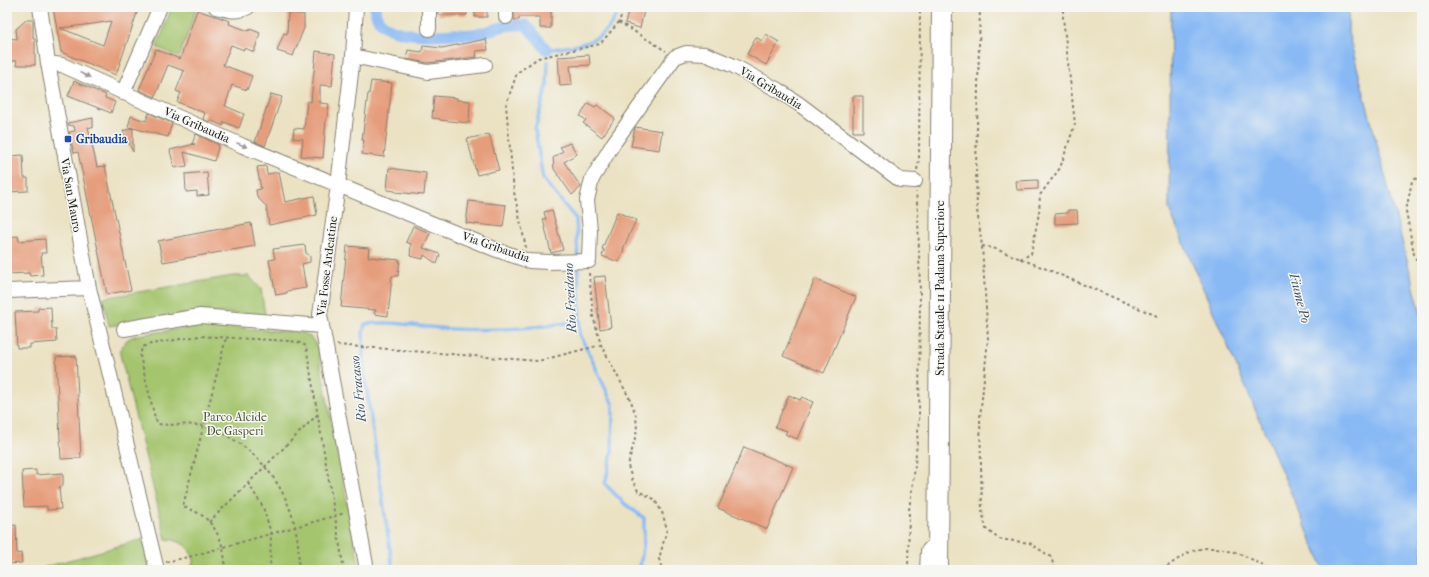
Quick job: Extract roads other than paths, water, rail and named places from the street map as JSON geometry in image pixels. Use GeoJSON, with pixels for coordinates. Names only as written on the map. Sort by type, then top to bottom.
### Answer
{"type":"FeatureCollection","features":[{"type":"Feature","properties":{"kind":"highway","name":"Strada Statale 11 Padana Superiore"},"geometry":{"type":"LineString","coordinates":[[938,570],[942,7]]}},
{"type":"Feature","properties":{"kind":"highway","name":"Strada Statale 11 Padana Superiore"},"geometry":{"type":"LineString","coordinates":[[951,570],[954,7]]}},
{"type":"Feature","properties":{"kind":"street","name":"Via San Mauro"},"geometry":{"type":"LineString","coordinates":[[40,7],[48,63],[89,288],[157,570]]}},
{"type":"Feature","properties":{"kind":"street"},"geometry":{"type":"LineString","coordinates":[[123,92],[160,7]]}},
{"type":"Feature","properties":{"kind":"street"},"geometry":{"type":"LineString","coordinates":[[216,7],[232,11],[242,10],[248,7]]}},
{"type":"Feature","properties":{"kind":"street","name":"Via Fosse Ardeatine"},"geometry":{"type":"LineString","coordinates":[[356,7],[353,56],[338,185],[320,315],[367,570]]}},
{"type":"Feature","properties":{"kind":"street"},"geometry":{"type":"LineString","coordinates":[[428,7],[429,29]]}},
{"type":"Feature","properties":{"kind":"street","name":"Via Gribaudia"},"geometry":{"type":"LineString","coordinates":[[48,63],[62,65],[243,146],[497,250],[529,261],[582,262],[590,230],[587,200],[592,179],[613,144],[675,56],[686,53],[705,54],[734,66],[778,90],[794,100],[900,180],[915,181]]}},
{"type":"Feature","properties":{"kind":"street"},"geometry":{"type":"LineString","coordinates":[[353,56],[428,72],[485,65]]}},
{"type":"Feature","properties":{"kind":"street"},"geometry":{"type":"LineString","coordinates":[[7,291],[89,288]]}},
{"type":"Feature","properties":{"kind":"street"},"geometry":{"type":"LineString","coordinates":[[124,329],[200,316],[321,326]]}},
{"type":"Feature","properties":{"kind":"street"},"geometry":{"type":"LineString","coordinates":[[927,570],[928,551],[938,541]]}},
{"type":"Feature","properties":{"kind":"water","name":"Fiume Po"},"geometry":{"type":"Polygon","coordinates":[[[1171,7],[1349,7],[1348,32],[1422,318],[1422,570],[1324,570],[1169,209],[1171,7]]]}},
{"type":"Feature","properties":{"kind":"waterway"},"geometry":{"type":"LineString","coordinates":[[375,7],[378,18],[385,26],[395,31],[407,34],[470,34],[504,26],[526,25],[547,50]]}},
{"type":"Feature","properties":{"kind":"waterway","name":"Rio Fracasso"},"geometry":{"type":"LineString","coordinates":[[547,50],[581,44],[600,36],[608,29],[614,20],[619,7]]}},
{"type":"Feature","properties":{"kind":"waterway","name":"Rio Freidano"},"geometry":{"type":"LineString","coordinates":[[548,61],[547,85],[535,129],[543,179],[576,219],[578,258]]}},
{"type":"Feature","properties":{"kind":"waterway","name":"Rio Freidano"},"geometry":{"type":"LineString","coordinates":[[578,264],[580,334],[613,405],[612,452],[605,484],[625,504],[644,518],[644,541],[640,567],[642,570]]}},
{"type":"Feature","properties":{"kind":"waterway","name":"Rio Fracasso"},"geometry":{"type":"LineString","coordinates":[[393,570],[363,364],[363,333],[365,324],[387,323],[486,330],[533,327],[580,321]]}},
{"type":"Feature","properties":{"kind":"place","name":"Gribaudia"},"geometry":{"type":"Point","coordinates":[68,139]}},
{"type":"Feature","properties":{"kind":"park label","name":"Parco Alcide De Gasperi"},"geometry":{"type":"Point","coordinates":[235,424]}}]}
